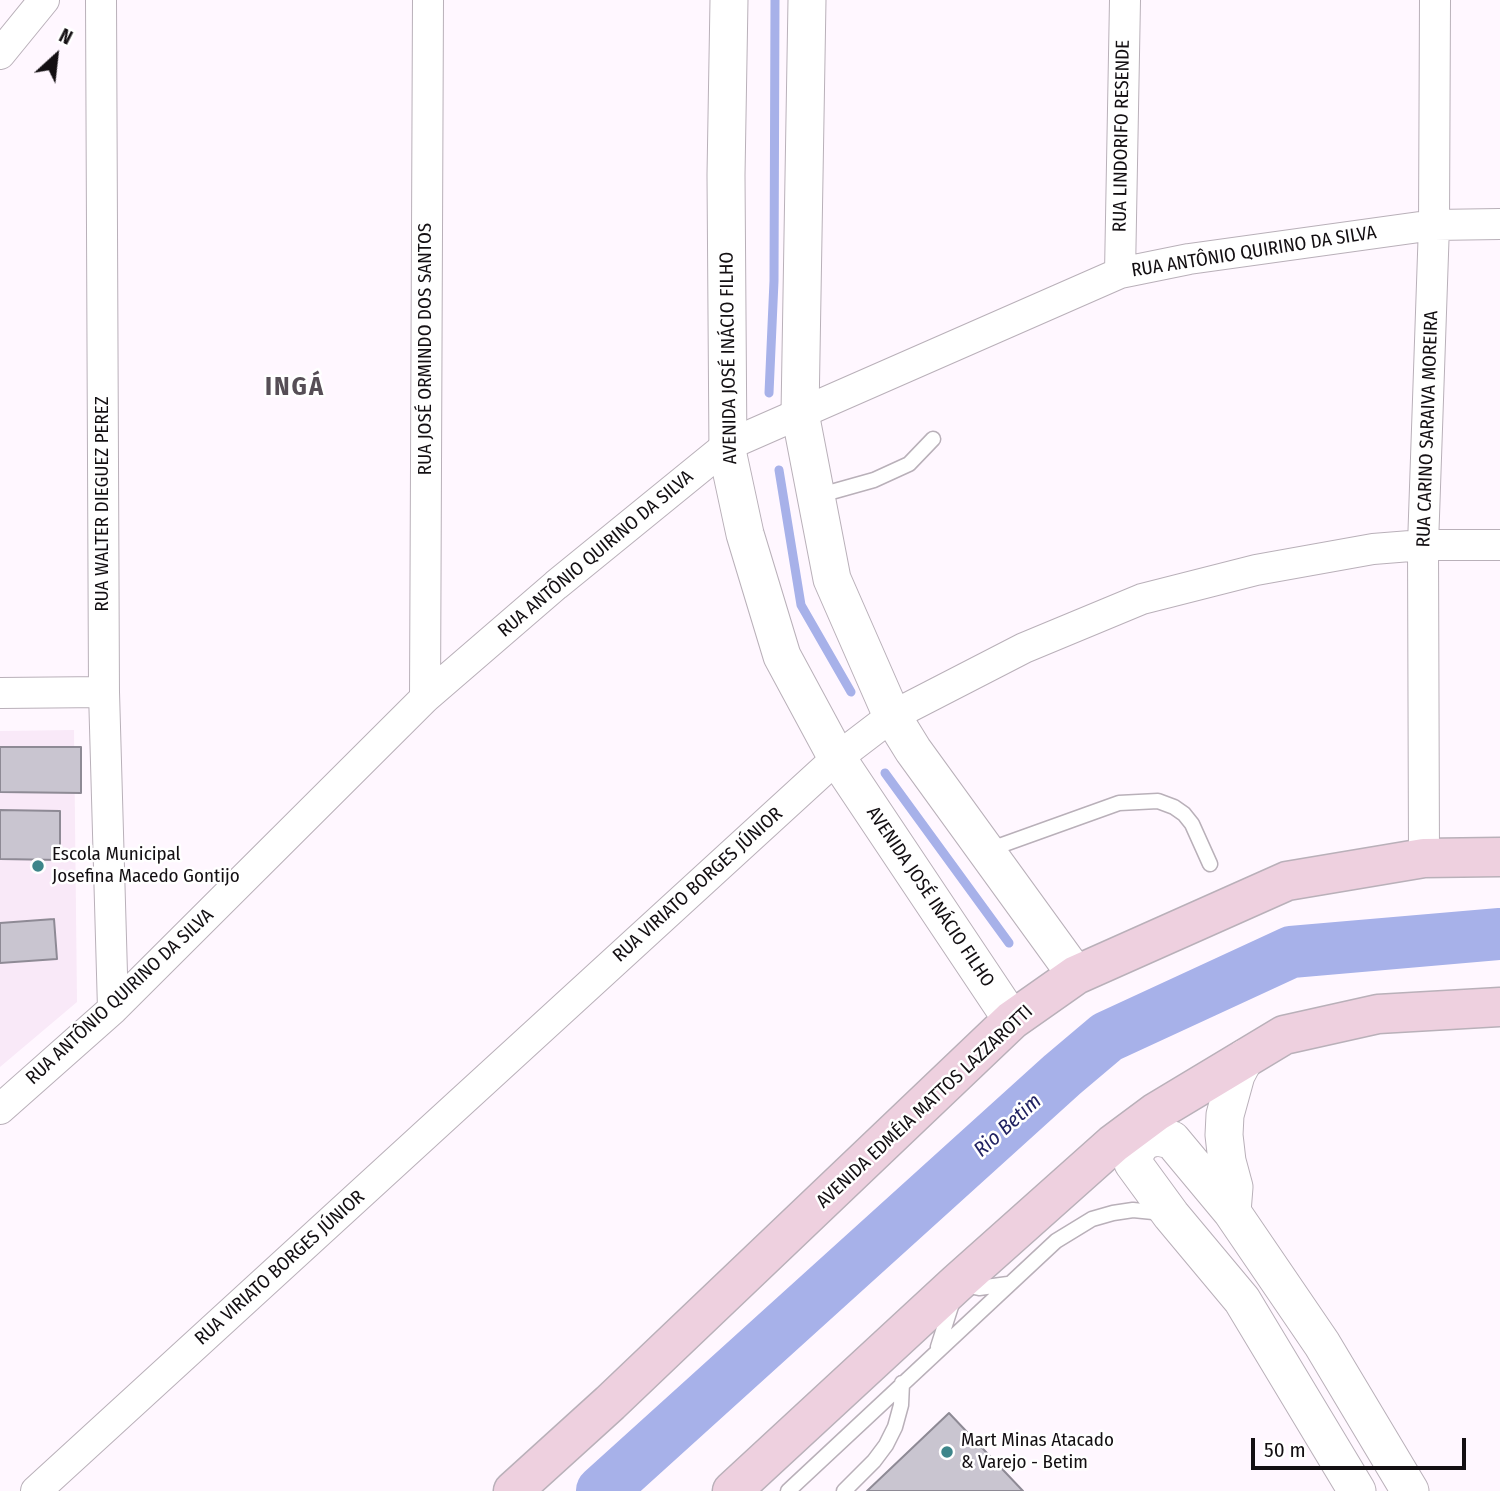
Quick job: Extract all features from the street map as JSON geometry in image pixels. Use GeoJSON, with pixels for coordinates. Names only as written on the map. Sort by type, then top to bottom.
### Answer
{"type":"FeatureCollection","features":[{"type":"Feature","properties":{"kind":"main road","name":"AVENIDA EDMÉIA MATTOS LAZZAROTTI"},"geometry":{"type":"LineString","coordinates":[[513,1491],[610,1403],[1012,1020],[1076,975],[1287,880],[1424,858],[1500,858]]}},
{"type":"Feature","properties":{"kind":"main road"},"geometry":{"type":"LineString","coordinates":[[732,1491],[956,1284],[1113,1144],[1156,1112],[1284,1035],[1378,1014],[1500,1007]]}},
{"type":"Feature","properties":{"kind":"street"},"geometry":{"type":"LineString","coordinates":[[0,54],[44,0]]}},
{"type":"Feature","properties":{"kind":"street","name":"RUA WALTER DIEGUEZ PEREZ"},"geometry":{"type":"LineString","coordinates":[[101,0],[104,692],[113,1009]]}},
{"type":"Feature","properties":{"kind":"street","name":"RUA JOSÉ ORMINDO DOS SANTOS"},"geometry":{"type":"LineString","coordinates":[[425,698],[428,0]]}},
{"type":"Feature","properties":{"kind":"street","name":"AVENIDA JOSÉ INÁCIO FILHO"},"geometry":{"type":"LineString","coordinates":[[729,0],[726,175],[728,455],[745,534],[782,656],[837,758],[1012,1020]]}},
{"type":"Feature","properties":{"kind":"street"},"geometry":{"type":"LineString","coordinates":[[807,0],[800,413],[832,579],[892,716],[1076,975]]}},
{"type":"Feature","properties":{"kind":"street","name":"RUA LINDORIFO RESENDE"},"geometry":{"type":"LineString","coordinates":[[1120,273],[1125,0]]}},
{"type":"Feature","properties":{"kind":"street","name":"RUA CARINO SARAIVA MOREIRA"},"geometry":{"type":"LineString","coordinates":[[1424,858],[1423,545],[1434,225],[1435,0]]}},
{"type":"Feature","properties":{"kind":"street","name":"RUA ANTÔNIO QUIRINO DA SILVA"},"geometry":{"type":"LineString","coordinates":[[0,1110],[113,1009],[425,698],[556,585],[728,445],[1120,273],[1189,259],[1434,225],[1500,224]]}},
{"type":"Feature","properties":{"kind":"street","name":"RUA VIRIATO BORGES JÚNIOR"},"geometry":{"type":"LineString","coordinates":[[36,1491],[837,758],[892,716],[1024,648],[1142,599],[1256,570],[1373,550],[1423,545],[1500,545]]}},
{"type":"Feature","properties":{"kind":"street"},"geometry":{"type":"LineString","coordinates":[[0,693],[104,692]]}},
{"type":"Feature","properties":{"kind":"street"},"geometry":{"type":"LineString","coordinates":[[1232,1212],[1234,1186],[1224,1135],[1236,1075],[1245,1058]]}},
{"type":"Feature","properties":{"kind":"street"},"geometry":{"type":"LineString","coordinates":[[1357,1491],[1242,1300],[1171,1215],[1133,1163],[1137,1149],[1145,1140],[1157,1137],[1172,1140],[1232,1212],[1322,1344],[1410,1491]]}},
{"type":"Feature","properties":{"kind":"lane"},"geometry":{"type":"LineString","coordinates":[[817,496],[874,480],[909,464],[933,439]]}},
{"type":"Feature","properties":{"kind":"lane"},"geometry":{"type":"LineString","coordinates":[[986,851],[1119,803],[1158,801],[1184,814],[1192,824],[1210,864]]}},
{"type":"Feature","properties":{"kind":"lane"},"geometry":{"type":"LineString","coordinates":[[788,1491],[1056,1241],[1092,1219],[1133,1210],[1171,1215]]}},
{"type":"Feature","properties":{"kind":"lane"},"geometry":{"type":"LineString","coordinates":[[936,1352],[950,1314],[956,1284],[979,1288],[1007,1284]]}},
{"type":"Feature","properties":{"kind":"lane"},"geometry":{"type":"LineString","coordinates":[[844,1491],[886,1445],[895,1427],[901,1405],[902,1383]]}},
{"type":"Feature","properties":{"kind":"shaded area","name":"Escola Municipal Josefina Macedo Gontijo"},"geometry":{"type":"Polygon","coordinates":[[[74,730],[77,1002],[0,1067],[0,731],[74,730]]]}},
{"type":"Feature","properties":{"kind":"building"},"geometry":{"type":"Polygon","coordinates":[[[0,747],[81,747],[81,793],[0,792],[0,747]]]}},
{"type":"Feature","properties":{"kind":"building"},"geometry":{"type":"Polygon","coordinates":[[[0,810],[60,811],[60,860],[0,859],[0,810]]]}},
{"type":"Feature","properties":{"kind":"building"},"geometry":{"type":"Polygon","coordinates":[[[54,919],[57,959],[0,963],[0,923],[54,919]]]}},
{"type":"Feature","properties":{"kind":"building","name":"Mart Minas Atacado & Varejo - Betim"},"geometry":{"type":"Polygon","coordinates":[[[949,1413],[1023,1491],[867,1491],[949,1413]]]}},
{"type":"Feature","properties":{"kind":"waterway"},"geometry":{"type":"LineString","coordinates":[[769,393],[774,281],[775,0]]}},
{"type":"Feature","properties":{"kind":"waterway"},"geometry":{"type":"LineString","coordinates":[[779,470],[801,605],[851,692]]}},
{"type":"Feature","properties":{"kind":"waterway"},"geometry":{"type":"LineString","coordinates":[[885,773],[1009,943]]}},
{"type":"Feature","properties":{"kind":"waterway","name":"Rio Betim"},"geometry":{"type":"LineString","coordinates":[[602,1491],[1107,1037],[1291,952],[1500,934]]}},
{"type":"Feature","properties":{"kind":"place","name":"Escola Municipal Josefina Macedo Gontijo"},"geometry":{"type":"Point","coordinates":[38,866]}},
{"type":"Feature","properties":{"kind":"place","name":"Mart Minas Atacado & Varejo - Betim"},"geometry":{"type":"Point","coordinates":[947,1452]}},
{"type":"Feature","properties":{"kind":"district","name":"INGÁ"},"geometry":{"type":"Point","coordinates":[295,388]}}]}
